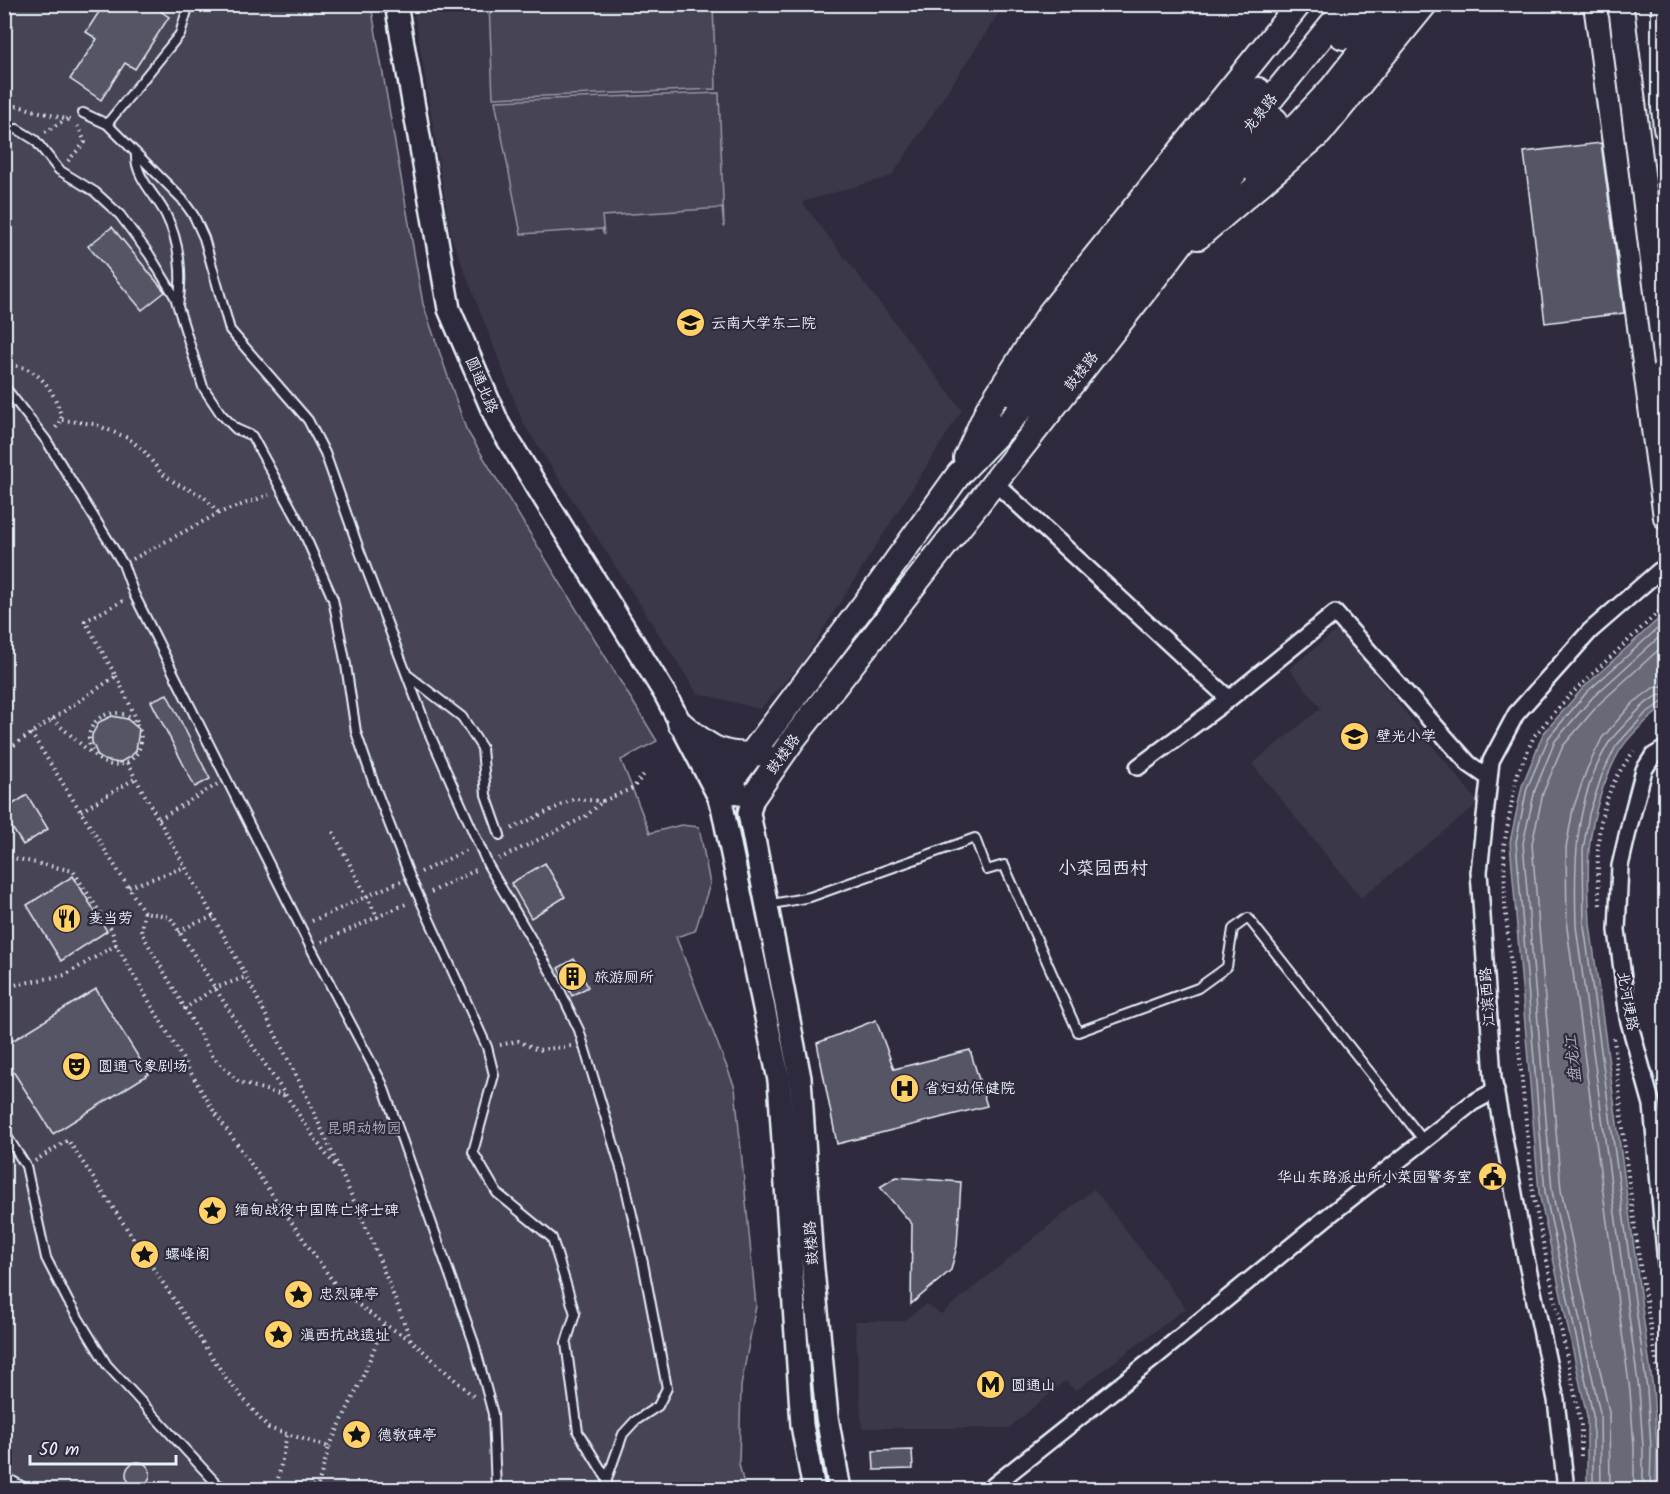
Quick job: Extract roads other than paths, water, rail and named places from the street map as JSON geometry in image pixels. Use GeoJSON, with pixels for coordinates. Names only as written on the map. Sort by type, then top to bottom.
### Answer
{"type":"FeatureCollection","features":[{"type":"Feature","properties":{"kind":"main road","name":"圆通北路"},"geometry":{"type":"LineString","coordinates":[[396,4],[449,309],[499,425],[665,694],[721,801]]}},
{"type":"Feature","properties":{"kind":"main road"},"geometry":{"type":"LineString","coordinates":[[959,474],[988,409],[1050,313],[1299,4]]}},
{"type":"Feature","properties":{"kind":"main road"},"geometry":{"type":"LineString","coordinates":[[959,474],[1028,376],[1083,305],[1211,144],[1328,4]]}},
{"type":"Feature","properties":{"kind":"main road","name":"龙泉路"},"geometry":{"type":"LineString","coordinates":[[1173,223],[1348,4]]}},
{"type":"Feature","properties":{"kind":"main road","name":"龙泉路"},"geometry":{"type":"LineString","coordinates":[[1249,166],[1370,4]]}},
{"type":"Feature","properties":{"kind":"main road"},"geometry":{"type":"LineString","coordinates":[[1164,266],[1249,166],[1333,87],[1398,4]]}},
{"type":"Feature","properties":{"kind":"main road"},"geometry":{"type":"LineString","coordinates":[[1164,266],[1320,133],[1425,4]]}},
{"type":"Feature","properties":{"kind":"main road"},"geometry":{"type":"LineString","coordinates":[[1596,4],[1665,517]]}},
{"type":"Feature","properties":{"kind":"main road"},"geometry":{"type":"LineString","coordinates":[[1614,131],[1621,4]]}},
{"type":"Feature","properties":{"kind":"main road"},"geometry":{"type":"LineString","coordinates":[[1621,4],[1665,364]]}},
{"type":"Feature","properties":{"kind":"main road"},"geometry":{"type":"LineString","coordinates":[[1664,4],[1665,128]]}},
{"type":"Feature","properties":{"kind":"main road","name":"鼓楼路"},"geometry":{"type":"LineString","coordinates":[[814,1490],[801,1425],[779,1080],[721,801],[732,780],[879,585],[959,474],[1026,404],[1173,223]]}},
{"type":"Feature","properties":{"kind":"main road","name":"鼓楼路"},"geometry":{"type":"LineString","coordinates":[[840,1490],[826,1417],[811,1248],[800,1078],[767,905],[751,805],[794,738],[1164,266]]}},
{"type":"Feature","properties":{"kind":"main road","name":"圆通北路"},"geometry":{"type":"LineString","coordinates":[[680,723],[732,780],[751,805]]}},
{"type":"Feature","properties":{"kind":"main road"},"geometry":{"type":"LineString","coordinates":[[680,723],[712,748],[724,753],[768,752],[794,738]]}},
{"type":"Feature","properties":{"kind":"street"},"geometry":{"type":"LineString","coordinates":[[994,482],[1229,699]]}},
{"type":"Feature","properties":{"kind":"street","name":"江滨西路"},"geometry":{"type":"LineString","coordinates":[[1566,1490],[1556,1400],[1525,1254],[1493,1078],[1479,872],[1489,778],[1491,761],[1516,714],[1590,631],[1665,568]]}},
{"type":"Feature","properties":{"kind":"street"},"geometry":{"type":"LineString","coordinates":[[1138,767],[1229,699],[1335,613],[1469,764],[1489,778]]}},
{"type":"Feature","properties":{"kind":"street","name":"北河埂路"},"geometry":{"type":"LineString","coordinates":[[1665,748],[1653,756],[1644,770],[1630,823],[1620,866],[1617,930],[1628,1018],[1652,1105],[1665,1264]]}},
{"type":"Feature","properties":{"kind":"street"},"geometry":{"type":"LineString","coordinates":[[988,1490],[1327,1217],[1472,1103],[1496,1090]]}},
{"type":"Feature","properties":{"kind":"lane"},"geometry":{"type":"LineString","coordinates":[[107,124],[180,34],[189,4]]}},
{"type":"Feature","properties":{"kind":"lane"},"geometry":{"type":"LineString","coordinates":[[83,113],[107,124],[182,199],[194,216],[204,237],[230,330],[308,420],[325,453],[427,728],[488,865],[553,976],[579,1030],[623,1174],[667,1388],[658,1406],[635,1421],[623,1434],[607,1479],[607,1490]]}},
{"type":"Feature","properties":{"kind":"lane"},"geometry":{"type":"LineString","coordinates":[[4,130],[16,129],[35,140],[59,170],[95,192],[120,215],[149,254],[175,297],[203,387],[221,414],[236,429],[252,436],[298,522],[333,598],[356,732],[410,877],[487,1047],[494,1075],[473,1152],[497,1193],[552,1238],[575,1314],[566,1343],[578,1432],[607,1479]]}},
{"type":"Feature","properties":{"kind":"lane"},"geometry":{"type":"LineString","coordinates":[[136,153],[139,172],[166,215],[176,242],[181,291],[178,308]]}},
{"type":"Feature","properties":{"kind":"lane"},"geometry":{"type":"LineString","coordinates":[[4,386],[46,440],[123,564],[134,594],[310,948],[382,1083],[474,1343],[493,1414],[496,1490]]}},
{"type":"Feature","properties":{"kind":"lane"},"geometry":{"type":"LineString","coordinates":[[407,674],[462,717],[482,748],[486,795],[500,835]]}},
{"type":"Feature","properties":{"kind":"lane"},"geometry":{"type":"LineString","coordinates":[[767,905],[810,897],[975,838],[987,870],[1004,865],[1078,1032],[1198,988],[1227,967],[1233,929],[1248,918],[1424,1141]]}},
{"type":"Feature","properties":{"kind":"lane"},"geometry":{"type":"LineString","coordinates":[[4,1132],[26,1166],[46,1258],[68,1301],[106,1365],[217,1484],[227,1490]]}},
{"type":"Feature","properties":{"kind":"lane"},"geometry":{"type":"LineString","coordinates":[[4,1476],[28,1490]]}},
{"type":"Feature","properties":{"kind":"water","name":"盘龙江"},"geometry":{"type":"Polygon","coordinates":[[[1665,613],[1665,706],[1646,721],[1623,745],[1613,763],[1596,812],[1590,838],[1588,868],[1590,924],[1653,1389],[1657,1447],[1656,1489],[1587,1489],[1587,1416],[1539,1193],[1510,842],[1522,786],[1543,734],[1583,688],[1665,613]]]}},
{"type":"Feature","properties":{"kind":"place","name":"云南大学东二院"},"geometry":{"type":"Point","coordinates":[690,323]}},
{"type":"Feature","properties":{"kind":"place","name":"壁光小学"},"geometry":{"type":"Point","coordinates":[1355,736]}},
{"type":"Feature","properties":{"kind":"place","name":"麦当劳"},"geometry":{"type":"Point","coordinates":[67,918]}},
{"type":"Feature","properties":{"kind":"place","name":"旅游厕所"},"geometry":{"type":"Point","coordinates":[573,977]}},
{"type":"Feature","properties":{"kind":"place","name":"圆通飞象剧场"},"geometry":{"type":"Point","coordinates":[77,1066]}},
{"type":"Feature","properties":{"kind":"place","name":"省妇幼保健院"},"geometry":{"type":"Point","coordinates":[904,1088]}},
{"type":"Feature","properties":{"kind":"place","name":"华山东路派出所小菜园警务室"},"geometry":{"type":"Point","coordinates":[1493,1177]}},
{"type":"Feature","properties":{"kind":"place","name":"缅甸战役中国阵亡将士碑"},"geometry":{"type":"Point","coordinates":[213,1210]}},
{"type":"Feature","properties":{"kind":"place","name":"螺峰阁"},"geometry":{"type":"Point","coordinates":[144,1254]}},
{"type":"Feature","properties":{"kind":"place","name":"忠烈碑亭"},"geometry":{"type":"Point","coordinates":[298,1294]}},
{"type":"Feature","properties":{"kind":"place","name":"滇西抗战遗址"},"geometry":{"type":"Point","coordinates":[279,1335]}},
{"type":"Feature","properties":{"kind":"place","name":"圆通山"},"geometry":{"type":"Point","coordinates":[990,1385]}},
{"type":"Feature","properties":{"kind":"place","name":"德教碑亭"},"geometry":{"type":"Point","coordinates":[356,1435]}},
{"type":"Feature","properties":{"kind":"district","name":"小菜园西村"},"geometry":{"type":"Point","coordinates":[1103,868]}},
{"type":"Feature","properties":{"kind":"park label","name":"昆明动物园"},"geometry":{"type":"Point","coordinates":[364,1128]}}]}
